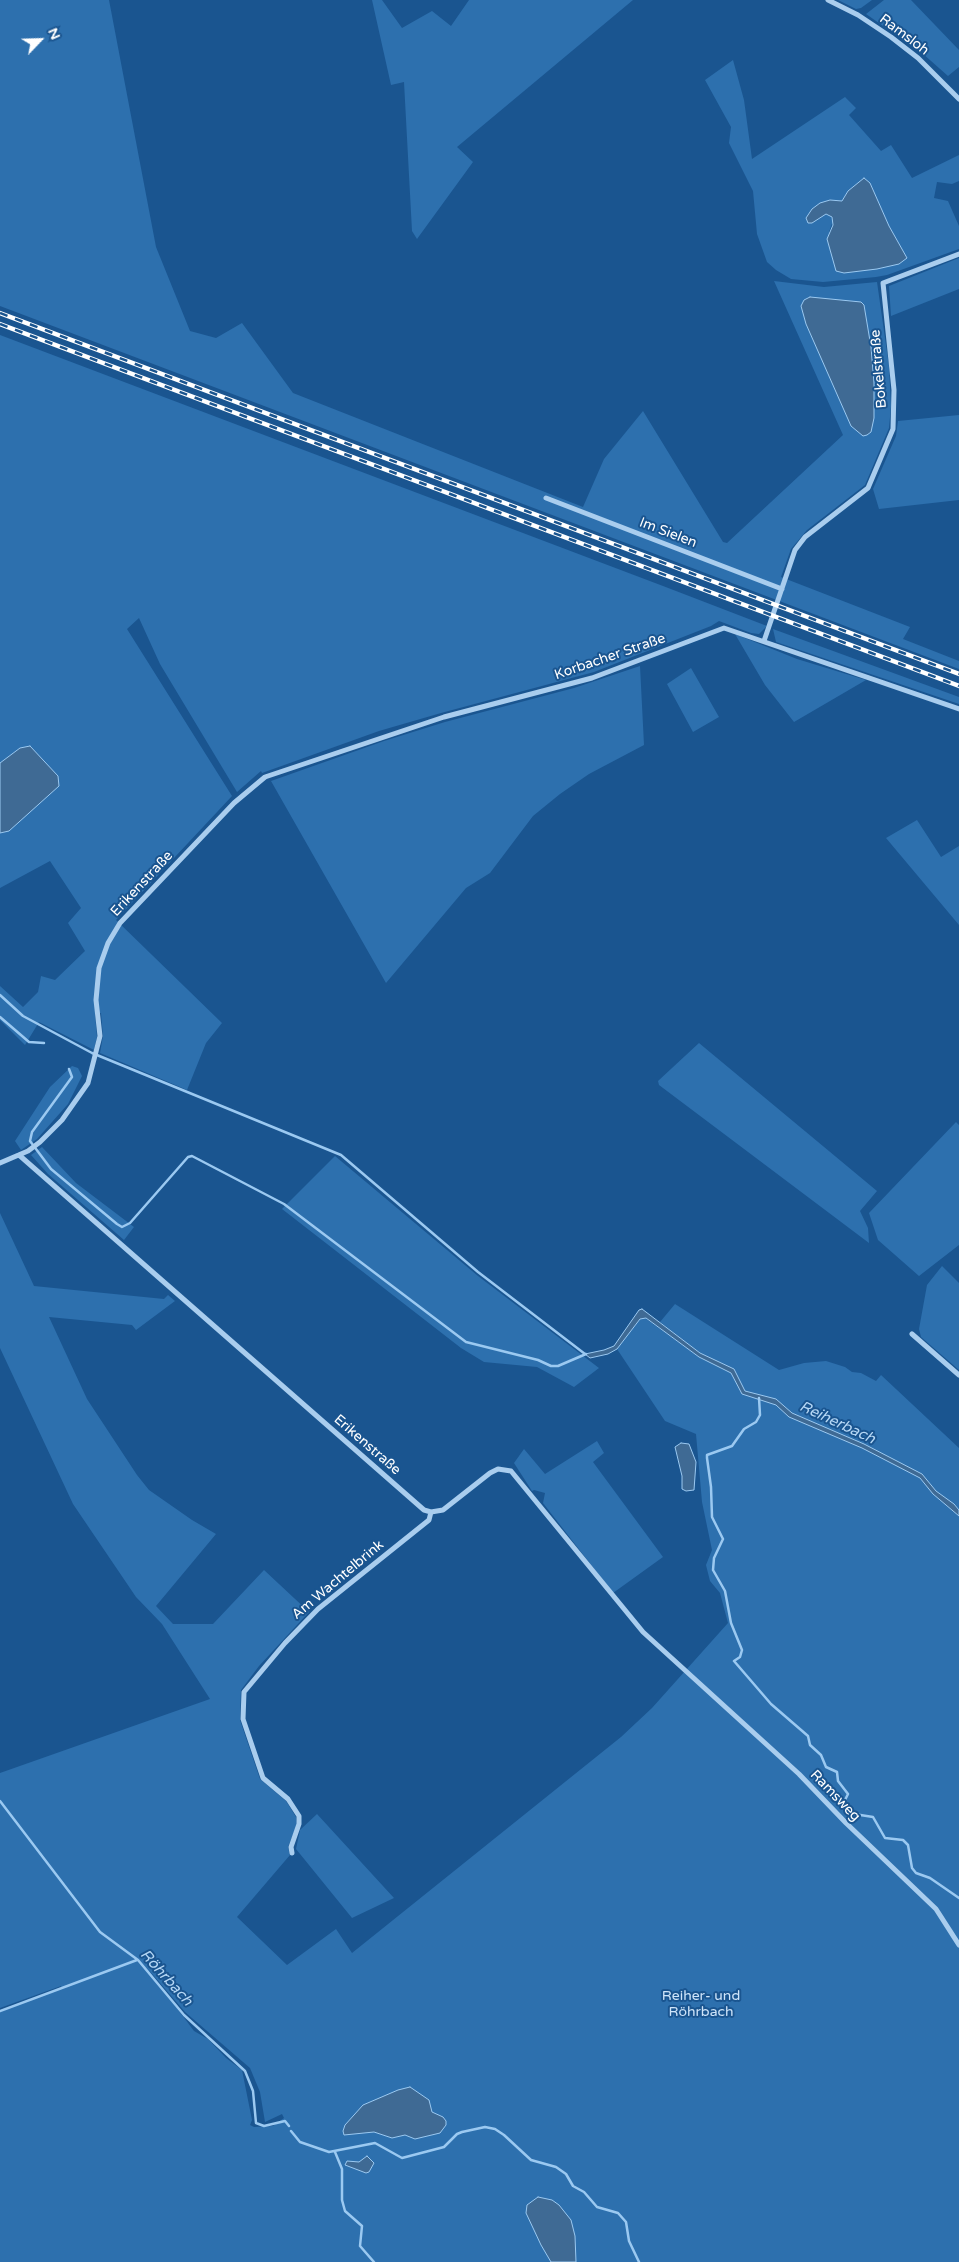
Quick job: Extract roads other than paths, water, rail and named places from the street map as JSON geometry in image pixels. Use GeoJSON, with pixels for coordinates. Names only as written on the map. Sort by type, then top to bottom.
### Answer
{"type":"FeatureCollection","features":[{"type":"Feature","properties":{"kind":"street","name":"Ramsloh"},"geometry":{"type":"LineString","coordinates":[[828,0],[858,15],[891,37],[925,64],[959,99]]}},
{"type":"Feature","properties":{"kind":"street","name":"Bokelstraße"},"geometry":{"type":"LineString","coordinates":[[764,641],[798,545],[868,488],[893,429],[894,390],[883,283],[959,254]]}},
{"type":"Feature","properties":{"kind":"street","name":"Im Sielen"},"geometry":{"type":"LineString","coordinates":[[546,498],[782,589]]}},
{"type":"Feature","properties":{"kind":"street","name":"Korbacher Straße"},"geometry":{"type":"LineString","coordinates":[[264,777],[444,717],[601,675],[716,630],[730,630],[764,641],[959,709]]}},
{"type":"Feature","properties":{"kind":"street","name":"Erikenstraße"},"geometry":{"type":"LineString","coordinates":[[0,1163],[28,1151],[40,1142],[74,1104],[88,1083],[96,1059],[100,1036],[96,988],[99,968],[108,943],[120,923],[234,803],[264,777]]}},
{"type":"Feature","properties":{"kind":"street","name":"Erikenstraße"},"geometry":{"type":"LineString","coordinates":[[19,1155],[424,1510],[431,1512]]}},
{"type":"Feature","properties":{"kind":"street"},"geometry":{"type":"LineString","coordinates":[[912,1334],[959,1376]]}},
{"type":"Feature","properties":{"kind":"street","name":"Ramsweg"},"geometry":{"type":"LineString","coordinates":[[431,1512],[443,1510],[490,1473],[498,1469],[512,1471],[637,1626],[685,1672],[799,1774],[846,1823],[936,1909],[959,1945]]}},
{"type":"Feature","properties":{"kind":"street","name":"Am Wachtelbrink"},"geometry":{"type":"LineString","coordinates":[[292,1853],[290,1847],[299,1824],[299,1816],[288,1799],[263,1778],[243,1719],[244,1692],[285,1643],[318,1609],[428,1520],[431,1512]]}},
{"type":"Feature","properties":{"kind":"waterway"},"geometry":{"type":"LineString","coordinates":[[0,995],[23,1016],[92,1053],[341,1155],[478,1272],[585,1354]]}},
{"type":"Feature","properties":{"kind":"waterway","name":"Reiherbach"},"geometry":{"type":"LineString","coordinates":[[0,1017],[29,1042],[44,1043]]}},
{"type":"Feature","properties":{"kind":"waterway"},"geometry":{"type":"LineString","coordinates":[[69,1069],[72,1077],[32,1132],[30,1141],[51,1169],[122,1227],[130,1223],[188,1157],[192,1156],[284,1204],[466,1342],[538,1360],[551,1366],[558,1366],[586,1354]]}},
{"type":"Feature","properties":{"kind":"waterway"},"geometry":{"type":"LineString","coordinates":[[759,1398],[760,1415],[756,1422],[744,1429],[732,1446],[707,1455],[712,1517],[723,1539],[714,1558],[713,1570],[725,1591],[731,1623],[742,1650],[740,1657],[734,1661],[771,1704],[808,1736],[810,1745],[821,1755],[826,1767],[837,1772],[838,1781],[848,1794],[842,1806],[854,1814],[873,1817],[885,1838],[903,1840],[908,1845],[912,1868],[916,1873],[930,1878],[959,1898]]}},
{"type":"Feature","properties":{"kind":"waterway","name":"Röhrbach"},"geometry":{"type":"LineString","coordinates":[[0,1801],[100,1932],[138,1960],[184,2015],[245,2071],[253,2091],[256,2123],[264,2126],[285,2121],[289,2126]]}},
{"type":"Feature","properties":{"kind":"waterway"},"geometry":{"type":"LineString","coordinates":[[0,2011],[137,1960]]}},
{"type":"Feature","properties":{"kind":"waterway","name":"Röhrbach"},"geometry":{"type":"LineString","coordinates":[[291,2131],[300,2142],[329,2152],[375,2143],[402,2158],[444,2147],[457,2134],[462,2132],[485,2127],[495,2129],[531,2160],[556,2167],[566,2174],[573,2186],[584,2192],[597,2207],[618,2213],[626,2222],[629,2241],[639,2262]]}},
{"type":"Feature","properties":{"kind":"waterway"},"geometry":{"type":"LineString","coordinates":[[335,2152],[342,2169],[342,2200],[345,2211],[362,2226],[360,2246],[374,2262]]}},
{"type":"Feature","properties":{"kind":"railway"},"geometry":{"type":"LineString","coordinates":[[0,313],[959,674]]}},
{"type":"Feature","properties":{"kind":"railway"},"geometry":{"type":"LineString","coordinates":[[0,324],[959,686]]}},
{"type":"Feature","properties":{"kind":"park label","name":"Reiher- und Röhrbach"},"geometry":{"type":"Point","coordinates":[701,2004]}}]}
